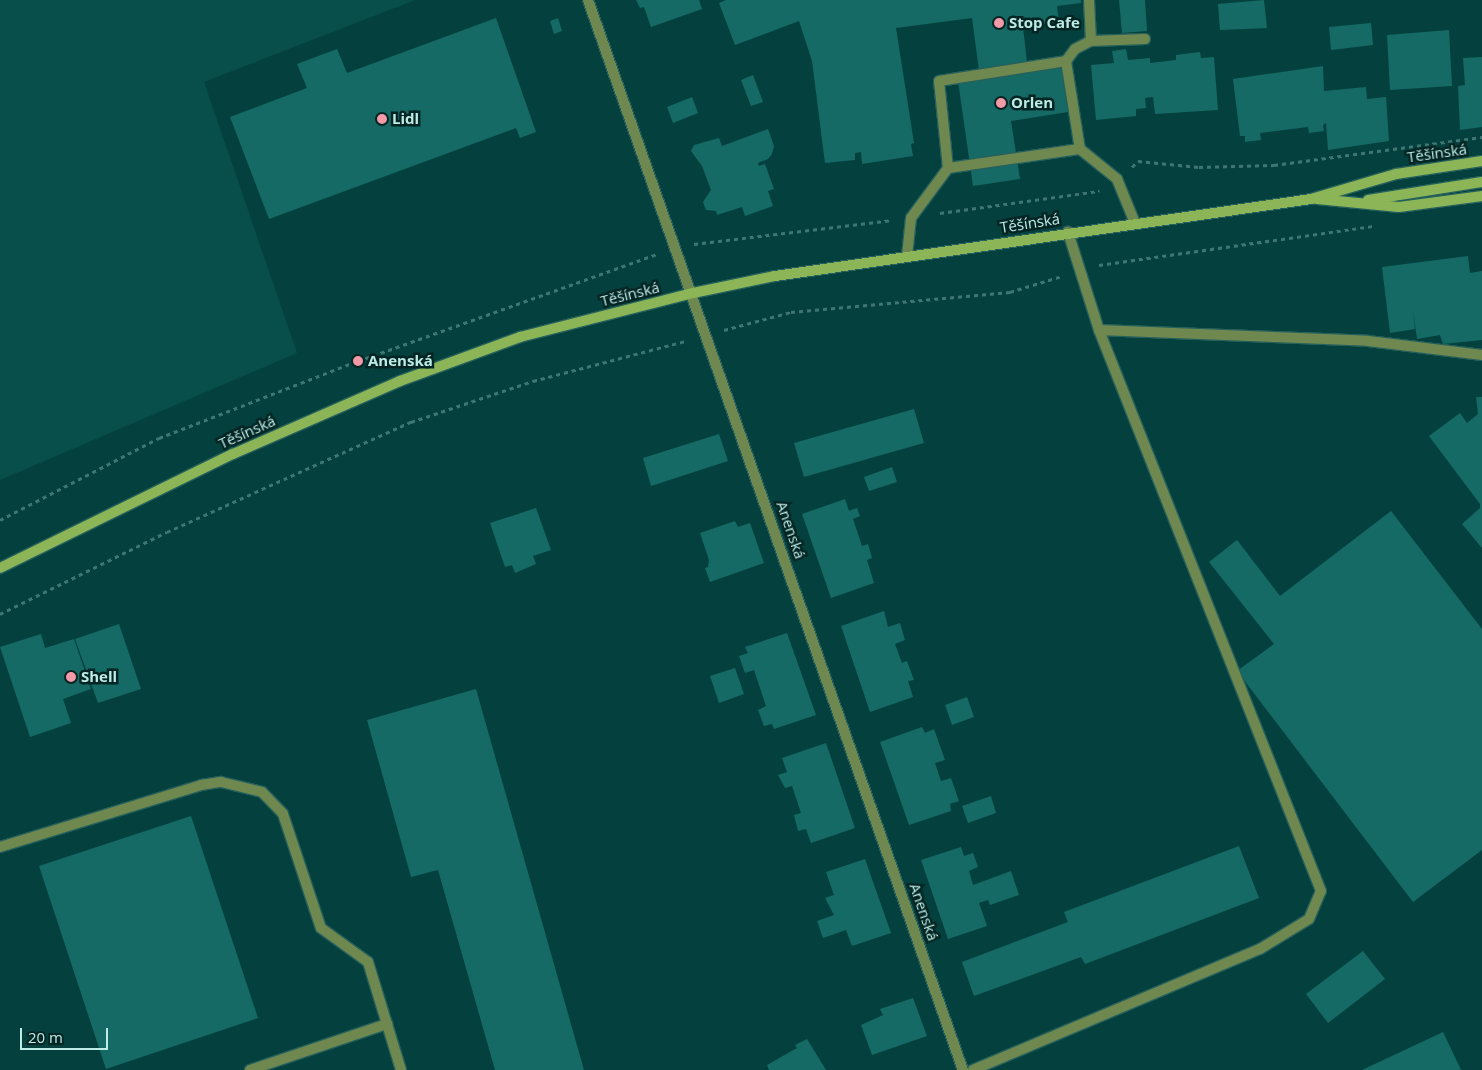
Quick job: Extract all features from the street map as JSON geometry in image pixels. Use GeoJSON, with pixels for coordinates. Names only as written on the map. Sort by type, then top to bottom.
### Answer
{"type":"FeatureCollection","features":[{"type":"Feature","properties":{"kind":"street","name":"Anenská"},"geometry":{"type":"LineString","coordinates":[[588,0],[693,293],[963,1070]]}},
{"type":"Feature","properties":{"kind":"street"},"geometry":{"type":"LineString","coordinates":[[1089,0],[1091,42]]}},
{"type":"Feature","properties":{"kind":"street"},"geometry":{"type":"LineString","coordinates":[[907,256],[911,218],[948,168],[939,81],[1066,61],[1075,49],[1091,42],[1145,40]]}},
{"type":"Feature","properties":{"kind":"street"},"geometry":{"type":"LineString","coordinates":[[1066,61],[1080,149],[1118,180],[1135,223]]}},
{"type":"Feature","properties":{"kind":"street"},"geometry":{"type":"LineString","coordinates":[[948,168],[1080,149]]}},
{"type":"Feature","properties":{"kind":"street","name":"Těšínská"},"geometry":{"type":"LineString","coordinates":[[0,568],[233,454],[400,381],[520,337],[693,293],[775,276],[1310,198],[1396,174],[1482,162]]}},
{"type":"Feature","properties":{"kind":"street","name":"Těšínská"},"geometry":{"type":"LineString","coordinates":[[1352,202],[1482,182]]}},
{"type":"Feature","properties":{"kind":"street","name":"Těšínská"},"geometry":{"type":"LineString","coordinates":[[1310,198],[1399,206],[1482,196]]}},
{"type":"Feature","properties":{"kind":"street"},"geometry":{"type":"LineString","coordinates":[[973,1070],[1260,949],[1309,918],[1321,891],[1099,330],[1068,232]]}},
{"type":"Feature","properties":{"kind":"street"},"geometry":{"type":"LineString","coordinates":[[1099,330],[1368,341],[1482,355]]}},
{"type":"Feature","properties":{"kind":"street"},"geometry":{"type":"LineString","coordinates":[[0,847],[201,785],[221,782],[262,792],[282,814],[321,928],[368,962],[401,1070]]}},
{"type":"Feature","properties":{"kind":"street"},"geometry":{"type":"LineString","coordinates":[[250,1070],[387,1024]]}},
{"type":"Feature","properties":{"kind":"shaded area"},"geometry":{"type":"Polygon","coordinates":[[[0,0],[415,0],[204,82],[297,353],[0,480],[0,0]]]}},
{"type":"Feature","properties":{"kind":"building"},"geometry":{"type":"Polygon","coordinates":[[[636,0],[699,0],[702,9],[651,27],[644,7],[640,8],[636,0]]]}},
{"type":"Feature","properties":{"kind":"building"},"geometry":{"type":"Polygon","coordinates":[[[726,0],[1081,0],[1081,3],[1057,6],[1059,22],[1023,27],[1028,71],[1061,65],[1068,112],[1011,121],[1020,179],[973,186],[958,81],[980,78],[972,18],[896,28],[914,143],[911,144],[913,156],[862,164],[861,152],[855,153],[855,160],[825,163],[812,61],[799,21],[735,45],[719,3],[726,0]]]}},
{"type":"Feature","properties":{"kind":"building"},"geometry":{"type":"Polygon","coordinates":[[[1119,0],[1145,0],[1147,31],[1122,33],[1119,0]]]}},
{"type":"Feature","properties":{"kind":"building"},"geometry":{"type":"Polygon","coordinates":[[[1264,0],[1267,28],[1220,30],[1218,4],[1264,0]]]}},
{"type":"Feature","properties":{"kind":"building","name":"Lidl"},"geometry":{"type":"Polygon","coordinates":[[[496,18],[536,132],[520,138],[516,128],[269,219],[230,117],[307,88],[297,64],[337,49],[347,73],[496,18]]]}},
{"type":"Feature","properties":{"kind":"building"},"geometry":{"type":"Polygon","coordinates":[[[558,18],[562,31],[554,34],[550,21],[558,18]]]}},
{"type":"Feature","properties":{"kind":"building"},"geometry":{"type":"Polygon","coordinates":[[[1371,23],[1373,45],[1331,50],[1329,27],[1371,23]]]}},
{"type":"Feature","properties":{"kind":"building"},"geometry":{"type":"Polygon","coordinates":[[[1449,30],[1452,86],[1390,90],[1387,35],[1449,30]]]}},
{"type":"Feature","properties":{"kind":"building"},"geometry":{"type":"Polygon","coordinates":[[[1126,49],[1128,60],[1150,58],[1150,63],[1176,60],[1176,55],[1200,52],[1201,58],[1214,57],[1218,110],[1155,114],[1153,97],[1145,98],[1146,108],[1136,109],[1136,116],[1096,120],[1091,65],[1114,63],[1112,51],[1126,49]]]}},
{"type":"Feature","properties":{"kind":"building"},"geometry":{"type":"Polygon","coordinates":[[[1482,57],[1482,127],[1460,130],[1458,86],[1465,85],[1463,58],[1482,57]]]}},
{"type":"Feature","properties":{"kind":"building"},"geometry":{"type":"Polygon","coordinates":[[[1323,66],[1324,91],[1366,87],[1367,99],[1386,97],[1389,141],[1328,150],[1326,123],[1323,125],[1324,131],[1309,133],[1308,127],[1260,133],[1261,140],[1245,142],[1245,136],[1240,136],[1233,79],[1323,66]]]}},
{"type":"Feature","properties":{"kind":"building"},"geometry":{"type":"Polygon","coordinates":[[[753,75],[763,102],[751,106],[741,80],[753,75]]]}},
{"type":"Feature","properties":{"kind":"building"},"geometry":{"type":"Polygon","coordinates":[[[692,97],[698,113],[673,123],[667,107],[692,97]]]}},
{"type":"Feature","properties":{"kind":"building"},"geometry":{"type":"Polygon","coordinates":[[[768,129],[774,146],[772,154],[768,159],[758,163],[759,166],[765,164],[774,189],[768,191],[773,206],[745,216],[742,207],[717,215],[716,211],[706,210],[703,202],[711,190],[702,166],[691,151],[694,145],[719,138],[722,146],[768,129]]]}},
{"type":"Feature","properties":{"kind":"building"},"geometry":{"type":"Polygon","coordinates":[[[1468,256],[1470,273],[1482,271],[1482,340],[1443,344],[1440,335],[1417,339],[1413,310],[1415,329],[1390,333],[1382,267],[1468,256]]]}},
{"type":"Feature","properties":{"kind":"building"},"geometry":{"type":"Polygon","coordinates":[[[1476,397],[1482,397],[1482,548],[1462,524],[1480,508],[1480,504],[1429,436],[1460,413],[1467,423],[1478,414],[1476,397]]]}},
{"type":"Feature","properties":{"kind":"building"},"geometry":{"type":"Polygon","coordinates":[[[914,409],[924,443],[804,477],[794,443],[914,409]]]}},
{"type":"Feature","properties":{"kind":"building"},"geometry":{"type":"Polygon","coordinates":[[[719,434],[728,461],[651,486],[643,458],[719,434]]]}},
{"type":"Feature","properties":{"kind":"building"},"geometry":{"type":"Polygon","coordinates":[[[892,467],[897,482],[869,491],[864,477],[892,467]]]}},
{"type":"Feature","properties":{"kind":"building"},"geometry":{"type":"Polygon","coordinates":[[[845,499],[849,511],[857,508],[860,516],[853,519],[862,546],[868,544],[872,558],[867,560],[874,583],[831,598],[802,514],[845,499]]]}},
{"type":"Feature","properties":{"kind":"building"},"geometry":{"type":"Polygon","coordinates":[[[536,508],[551,550],[533,556],[536,564],[515,573],[512,565],[505,567],[490,523],[536,508]]]}},
{"type":"Feature","properties":{"kind":"building"},"geometry":{"type":"Polygon","coordinates":[[[1391,511],[1482,629],[1482,850],[1413,902],[1237,671],[1274,644],[1209,562],[1237,540],[1280,596],[1391,511]]]}},
{"type":"Feature","properties":{"kind":"building"},"geometry":{"type":"Polygon","coordinates":[[[735,521],[738,527],[750,523],[764,563],[710,582],[705,568],[708,567],[709,560],[700,533],[735,521]]]}},
{"type":"Feature","properties":{"kind":"building"},"geometry":{"type":"Polygon","coordinates":[[[884,611],[888,627],[900,623],[905,640],[895,644],[902,663],[907,661],[914,680],[908,681],[913,697],[870,712],[841,626],[884,611]]]}},
{"type":"Feature","properties":{"kind":"building"},"geometry":{"type":"Polygon","coordinates":[[[119,624],[141,689],[98,703],[75,639],[119,624]]]}},
{"type":"Feature","properties":{"kind":"building"},"geometry":{"type":"Polygon","coordinates":[[[787,633],[816,715],[774,729],[772,724],[764,726],[758,710],[766,706],[754,670],[745,673],[739,656],[748,653],[745,647],[787,633]]]}},
{"type":"Feature","properties":{"kind":"building"},"geometry":{"type":"Polygon","coordinates":[[[41,634],[45,648],[74,639],[91,689],[63,699],[71,723],[30,737],[0,647],[41,634]]]}},
{"type":"Feature","properties":{"kind":"building"},"geometry":{"type":"Polygon","coordinates":[[[735,668],[744,694],[719,703],[710,676],[735,668]]]}},
{"type":"Feature","properties":{"kind":"building"},"geometry":{"type":"Polygon","coordinates":[[[476,689],[584,1070],[495,1070],[438,870],[411,877],[367,720],[476,689]]]}},
{"type":"Feature","properties":{"kind":"building"},"geometry":{"type":"Polygon","coordinates":[[[967,697],[974,717],[952,725],[945,705],[967,697]]]}},
{"type":"Feature","properties":{"kind":"building"},"geometry":{"type":"Polygon","coordinates":[[[922,727],[925,733],[934,729],[945,760],[935,763],[941,781],[951,778],[959,801],[950,804],[951,811],[909,825],[880,742],[922,727]]]}},
{"type":"Feature","properties":{"kind":"building"},"geometry":{"type":"Polygon","coordinates":[[[826,743],[855,828],[811,843],[806,829],[798,831],[794,815],[801,813],[792,786],[785,788],[778,775],[787,772],[782,758],[826,743]]]}},
{"type":"Feature","properties":{"kind":"building"},"geometry":{"type":"Polygon","coordinates":[[[991,796],[996,813],[968,823],[962,806],[991,796]]]}},
{"type":"Feature","properties":{"kind":"building"},"geometry":{"type":"Polygon","coordinates":[[[191,816],[258,1018],[106,1069],[39,866],[191,816]]]}},
{"type":"Feature","properties":{"kind":"building"},"geometry":{"type":"Polygon","coordinates":[[[1239,846],[1259,898],[1085,964],[1081,957],[974,996],[962,962],[1068,922],[1064,912],[1239,846]]]}},
{"type":"Feature","properties":{"kind":"building"},"geometry":{"type":"Polygon","coordinates":[[[961,847],[964,856],[973,853],[978,867],[969,871],[973,885],[1011,871],[1019,895],[990,905],[988,900],[979,903],[987,926],[948,939],[921,860],[961,847]]]}},
{"type":"Feature","properties":{"kind":"building"},"geometry":{"type":"Polygon","coordinates":[[[865,859],[891,933],[852,946],[846,930],[823,938],[817,921],[834,915],[825,898],[834,895],[826,872],[865,859]]]}},
{"type":"Feature","properties":{"kind":"building"},"geometry":{"type":"Polygon","coordinates":[[[1363,951],[1385,979],[1328,1023],[1306,994],[1363,951]]]}},
{"type":"Feature","properties":{"kind":"building"},"geometry":{"type":"Polygon","coordinates":[[[913,998],[927,1036],[872,1055],[861,1025],[883,1015],[880,1009],[913,998]]]}},
{"type":"Feature","properties":{"kind":"building"},"geometry":{"type":"Polygon","coordinates":[[[1443,1032],[1461,1070],[1362,1070],[1443,1032]]]}},
{"type":"Feature","properties":{"kind":"building"},"geometry":{"type":"Polygon","coordinates":[[[807,1039],[826,1070],[769,1070],[767,1065],[797,1048],[795,1045],[807,1039]]]}},
{"type":"Feature","properties":{"kind":"place","name":"Stop Cafe"},"geometry":{"type":"Point","coordinates":[999,23]}},
{"type":"Feature","properties":{"kind":"place","name":"Orlen"},"geometry":{"type":"Point","coordinates":[1001,103]}},
{"type":"Feature","properties":{"kind":"place","name":"Lidl"},"geometry":{"type":"Point","coordinates":[382,119]}},
{"type":"Feature","properties":{"kind":"place","name":"Anenská"},"geometry":{"type":"Point","coordinates":[358,361]}},
{"type":"Feature","properties":{"kind":"place","name":"Shell"},"geometry":{"type":"Point","coordinates":[71,677]}}]}
